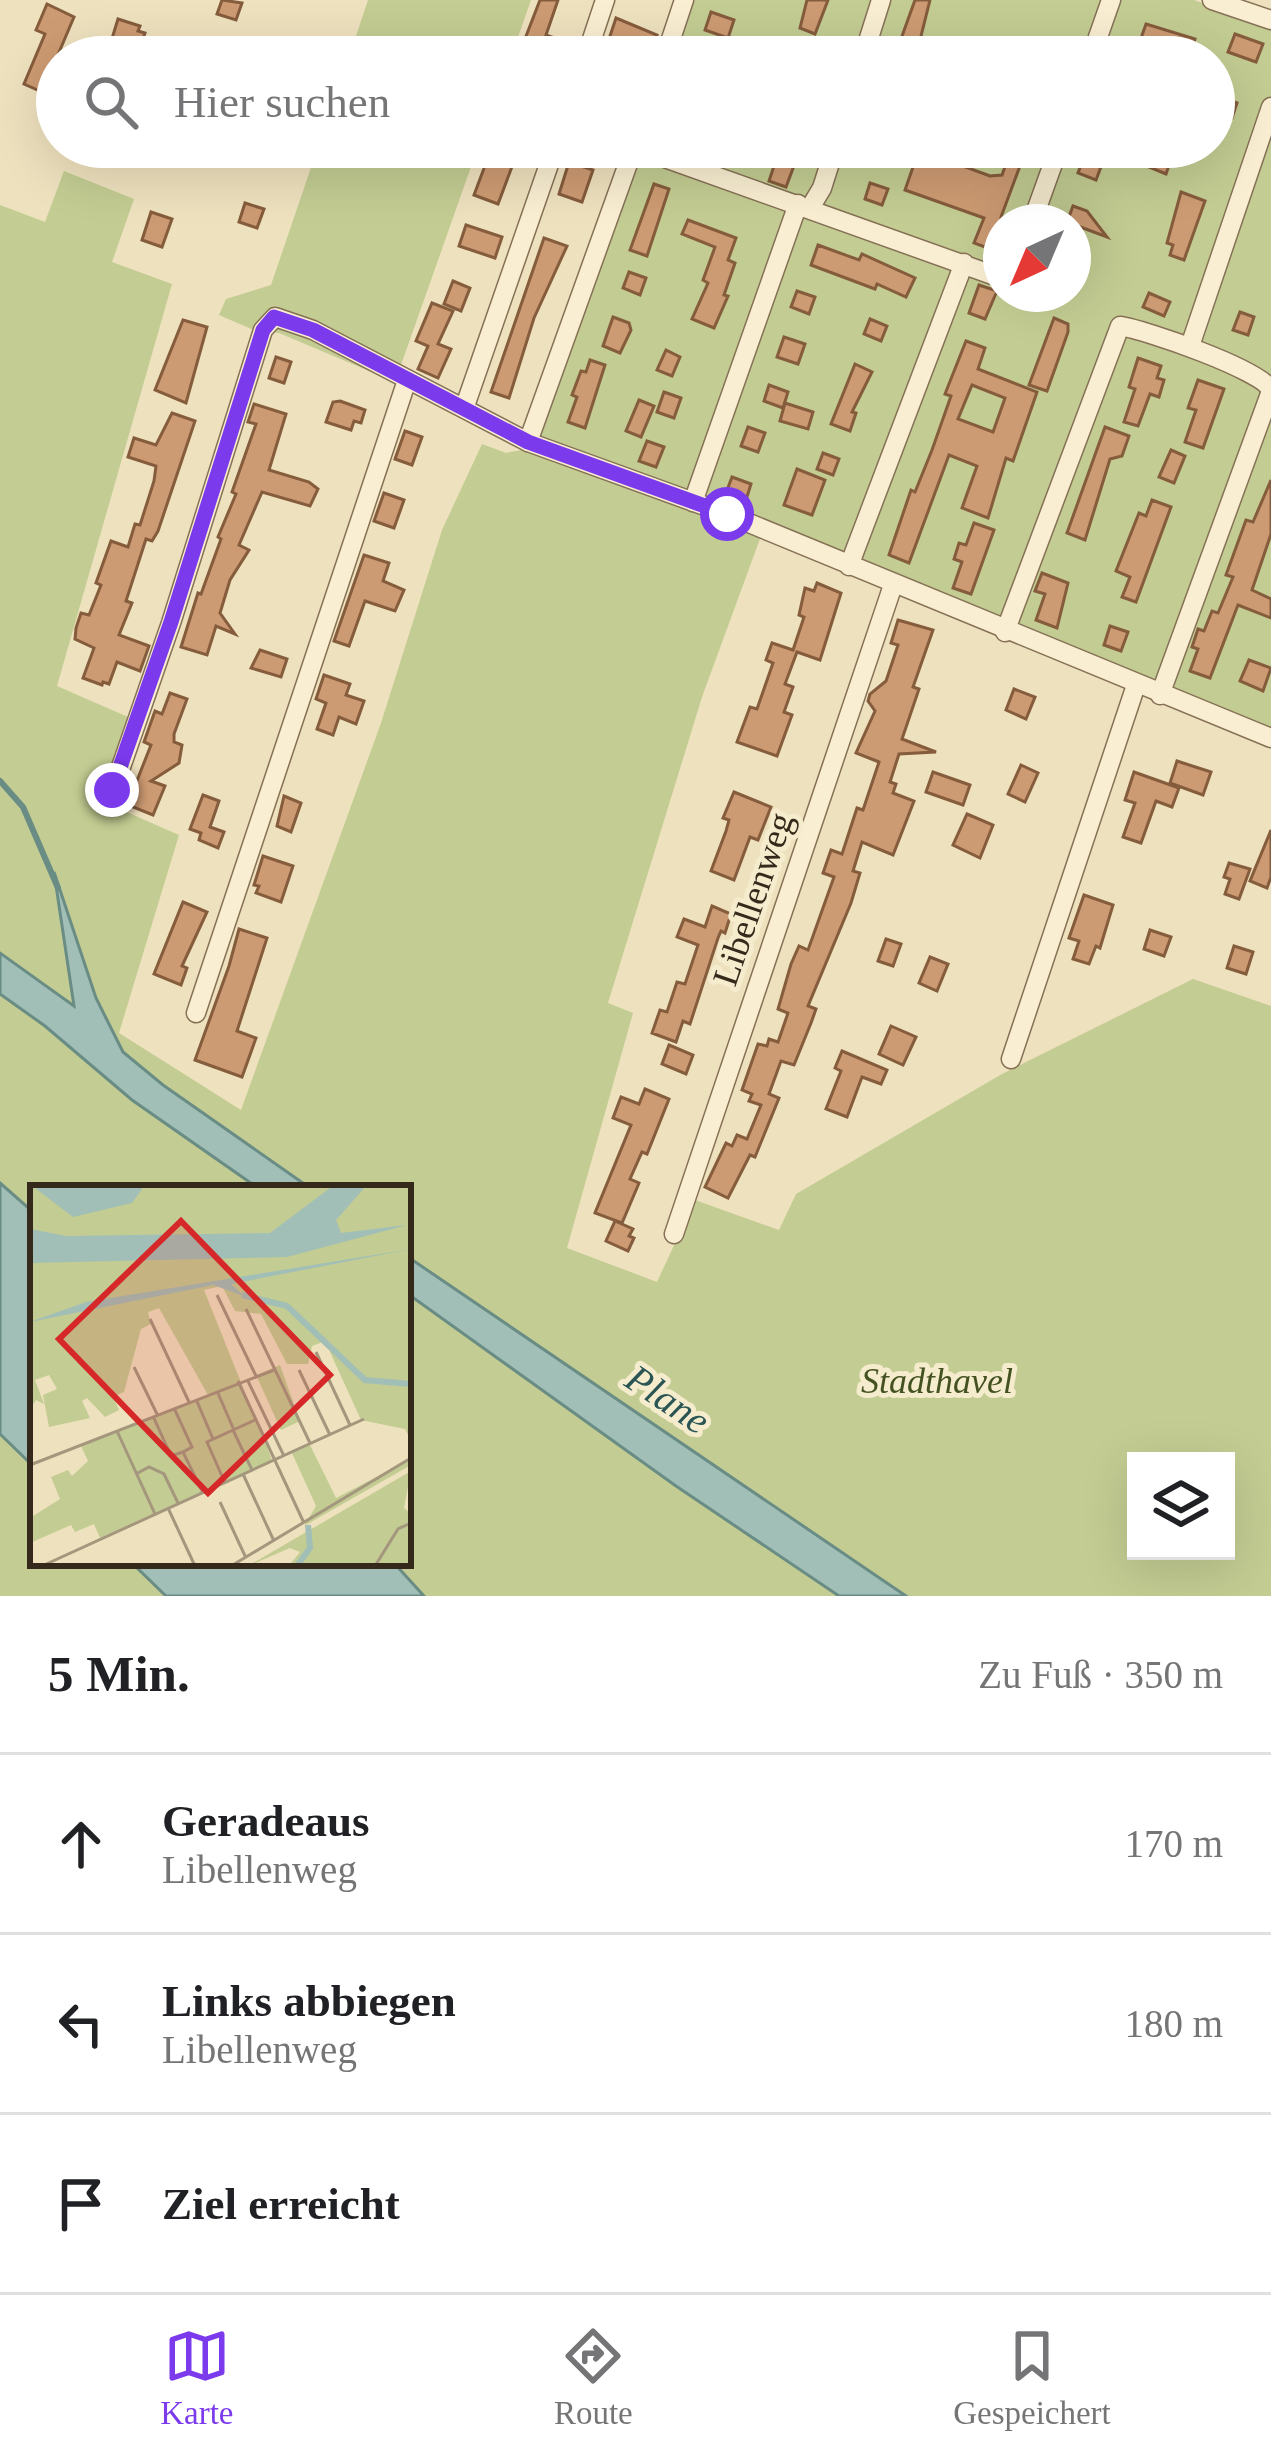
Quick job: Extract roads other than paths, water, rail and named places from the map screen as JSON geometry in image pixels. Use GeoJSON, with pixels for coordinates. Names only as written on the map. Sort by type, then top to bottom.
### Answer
{"type":"FeatureCollection","features":[{"type":"Feature","properties":{"kind":"street"},"geometry":{"type":"LineString","coordinates":[[593,36],[605,0]]}},
{"type":"Feature","properties":{"kind":"street"},"geometry":{"type":"LineString","coordinates":[[672,36],[685,0]]}},
{"type":"Feature","properties":{"kind":"street"},"geometry":{"type":"LineString","coordinates":[[870,36],[881,0]]}},
{"type":"Feature","properties":{"kind":"street"},"geometry":{"type":"LineString","coordinates":[[1098,36],[1111,0]]}},
{"type":"Feature","properties":{"kind":"street"},"geometry":{"type":"LineString","coordinates":[[1212,0],[1271,20]]}},
{"type":"Feature","properties":{"kind":"street"},"geometry":{"type":"LineString","coordinates":[[1190,346],[1271,107]]}},
{"type":"Feature","properties":{"kind":"street"},"geometry":{"type":"LineString","coordinates":[[465,406],[548,168]]}},
{"type":"Feature","properties":{"kind":"street"},"geometry":{"type":"LineString","coordinates":[[528,442],[626,168]]}},
{"type":"Feature","properties":{"kind":"street"},"geometry":{"type":"LineString","coordinates":[[695,168],[983,271]]}},
{"type":"Feature","properties":{"kind":"street"},"geometry":{"type":"LineString","coordinates":[[693,502],[804,206],[822,188],[828,168]]}},
{"type":"Feature","properties":{"kind":"street"},"geometry":{"type":"LineString","coordinates":[[1038,204],[1051,168]]}},
{"type":"Feature","properties":{"kind":"street"},"geometry":{"type":"LineString","coordinates":[[849,566],[964,263]]}},
{"type":"Feature","properties":{"kind":"street"},"geometry":{"type":"LineString","coordinates":[[112,790],[171,622],[263,330],[274,317],[465,406],[528,442],[693,502],[1271,738]]}},
{"type":"Feature","properties":{"kind":"street"},"geometry":{"type":"LineString","coordinates":[[1005,632],[1120,326],[1190,346],[1256,373],[1271,390],[1160,695]]}},
{"type":"Feature","properties":{"kind":"street"},"geometry":{"type":"LineString","coordinates":[[196,1013],[407,380]]}},
{"type":"Feature","properties":{"kind":"street","name":"Libellenweg"},"geometry":{"type":"LineString","coordinates":[[674,1234],[893,584]]}},
{"type":"Feature","properties":{"kind":"street"},"geometry":{"type":"LineString","coordinates":[[1011,1059],[1136,685]]}},
{"type":"Feature","properties":{"kind":"water"},"geometry":{"type":"Polygon","coordinates":[[[54,872],[96,998],[123,1052],[306,1185],[254,1185],[132,1100],[0,994],[0,953],[74,1006],[54,872]]]}},
{"type":"Feature","properties":{"kind":"water"},"geometry":{"type":"Polygon","coordinates":[[[0,1183],[30,1209],[30,1463],[0,1434],[0,1183]]]}},
{"type":"Feature","properties":{"kind":"water"},"geometry":{"type":"Polygon","coordinates":[[[411,1259],[906,1596],[839,1596],[411,1296],[411,1259]]]}},
{"type":"Feature","properties":{"kind":"water"},"geometry":{"type":"Polygon","coordinates":[[[135,1566],[397,1566],[424,1596],[166,1596],[135,1566]]]}},
{"type":"Feature","properties":{"kind":"waterway"},"geometry":{"type":"LineString","coordinates":[[0,781],[23,807],[58,888]]}},
{"type":"Feature","properties":{"kind":"park label","name":"Stadthavel"},"geometry":{"type":"Point","coordinates":[937,1381]}},
{"type":"Feature","properties":{"kind":"water label","name":"Plane"},"geometry":{"type":"Point","coordinates":[668,1399]}}]}
